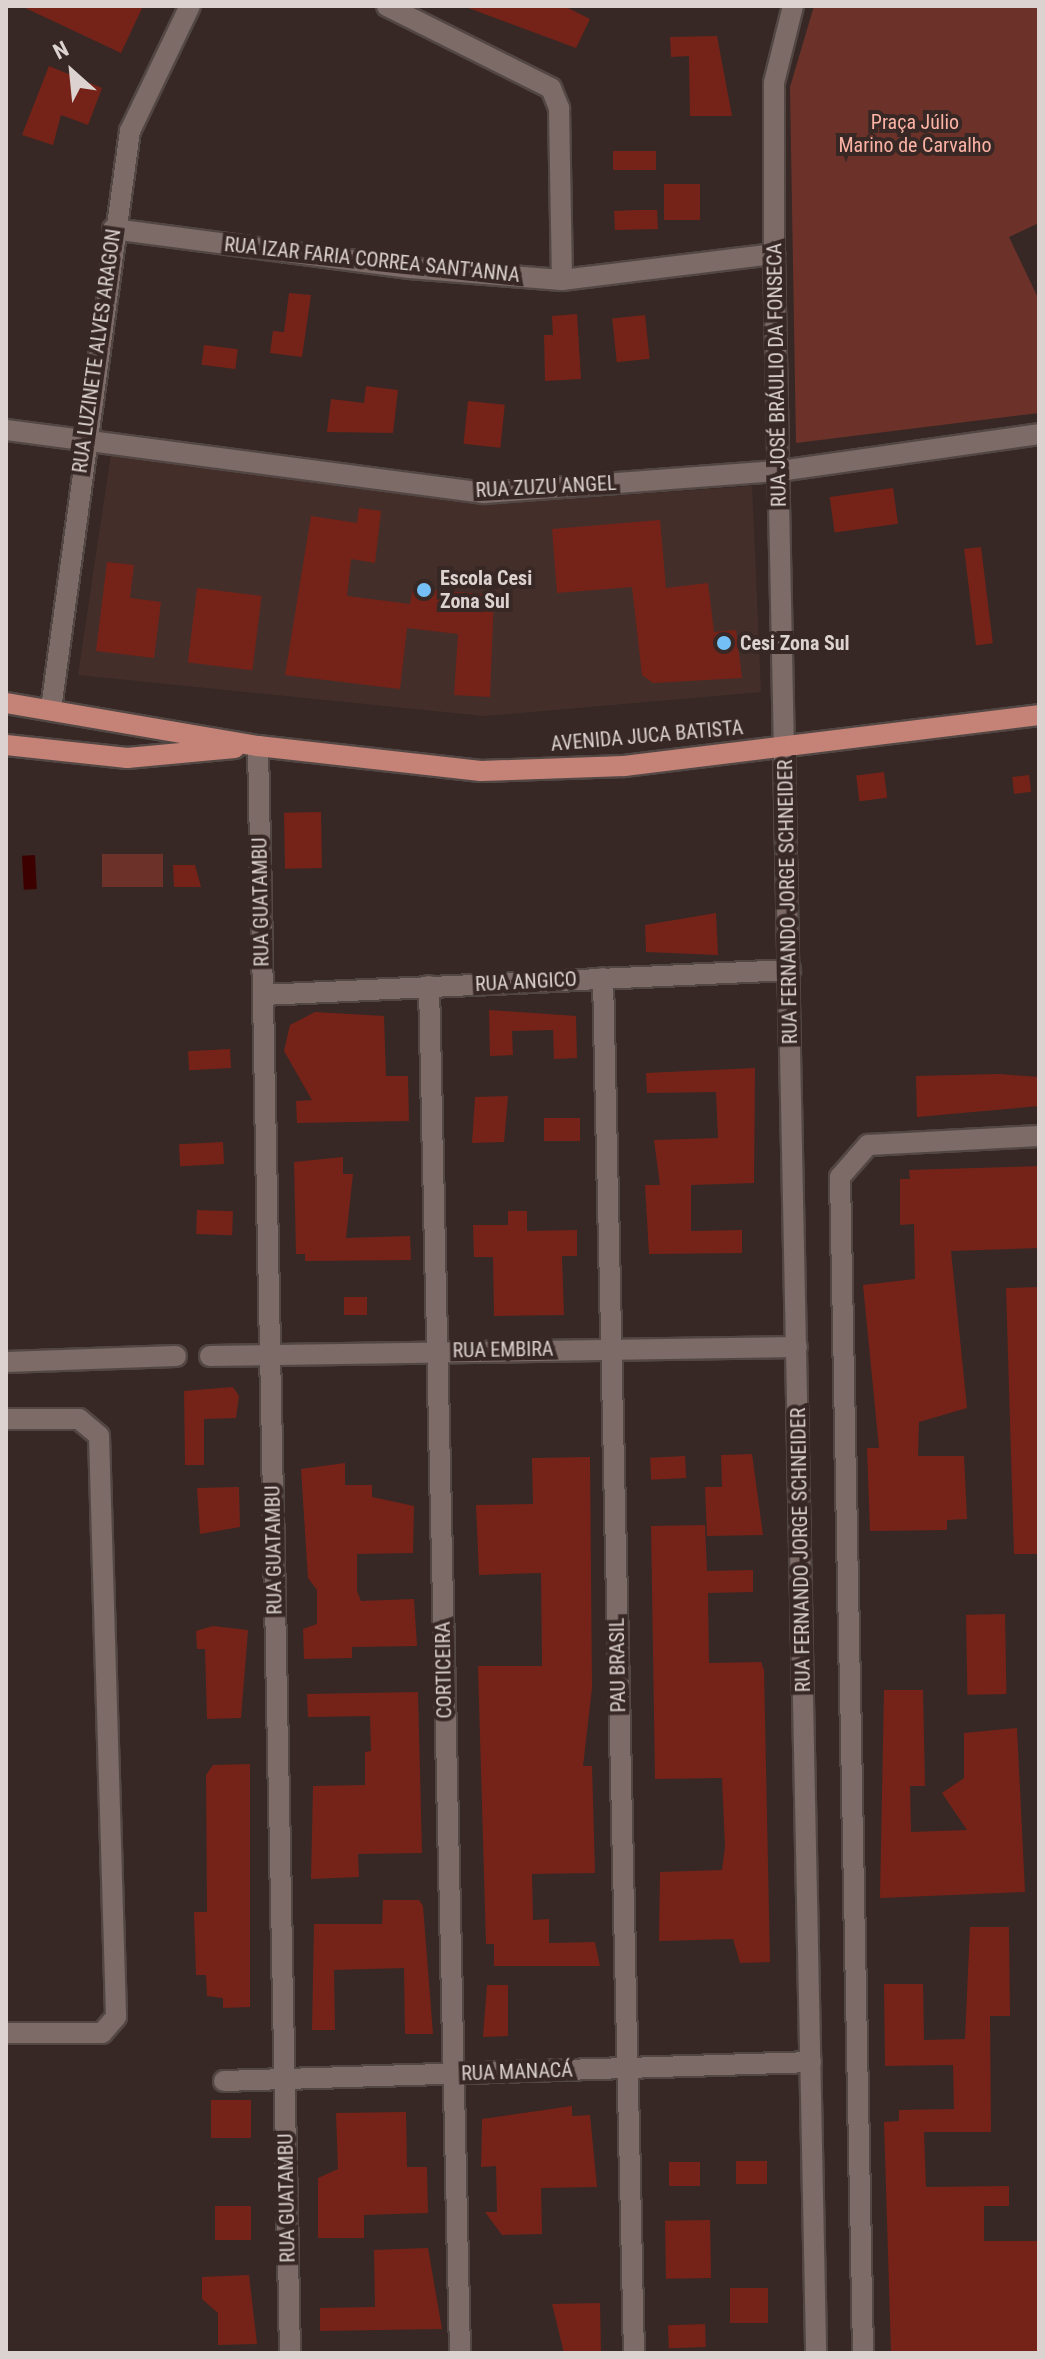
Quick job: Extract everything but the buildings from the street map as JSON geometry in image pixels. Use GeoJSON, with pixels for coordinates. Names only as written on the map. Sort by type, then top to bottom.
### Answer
{"type":"FeatureCollection","features":[{"type":"Feature","properties":{"kind":"main road","name":"AVENIDA JUCA BATISTA"},"geometry":{"type":"LineString","coordinates":[[6,703],[131,720],[258,746],[481,771],[624,766],[1039,715]]}},
{"type":"Feature","properties":{"kind":"main road"},"geometry":{"type":"LineString","coordinates":[[127,758],[146,738],[131,720]]}},
{"type":"Feature","properties":{"kind":"main road","name":"AVENIDA JUCA BATISTA"},"geometry":{"type":"LineString","coordinates":[[6,745],[127,758],[258,746]]}},
{"type":"Feature","properties":{"kind":"street","name":"RUA LUZINETE ALVES ARAGON"},"geometry":{"type":"LineString","coordinates":[[51,709],[113,229],[130,131],[190,6]]}},
{"type":"Feature","properties":{"kind":"street"},"geometry":{"type":"LineString","coordinates":[[387,6],[551,88],[559,108],[562,280]]}},
{"type":"Feature","properties":{"kind":"street","name":"RUA JOSÉ BRÁULIO DA FONSECA"},"geometry":{"type":"LineString","coordinates":[[785,746],[774,254],[774,83],[793,6]]}},
{"type":"Feature","properties":{"kind":"street","name":"RUA IZAR FARIA CORREA SANT'ANNA"},"geometry":{"type":"LineString","coordinates":[[113,229],[409,268],[562,280],[774,254]]}},
{"type":"Feature","properties":{"kind":"street","name":"RUA ZUZU ANGEL"},"geometry":{"type":"LineString","coordinates":[[6,430],[484,493],[780,471],[1039,434]]}},
{"type":"Feature","properties":{"kind":"street","name":"RUA GUATAMBU"},"geometry":{"type":"LineString","coordinates":[[258,746],[290,2353]]}},
{"type":"Feature","properties":{"kind":"street","name":"RUA FERNANDO JORGE SCHNEIDER"},"geometry":{"type":"LineString","coordinates":[[785,746],[816,2353]]}},
{"type":"Feature","properties":{"kind":"street","name":"RUA ANGICO"},"geometry":{"type":"LineString","coordinates":[[263,995],[790,970]]}},
{"type":"Feature","properties":{"kind":"street","name":"PAU BRASIL"},"geometry":{"type":"LineString","coordinates":[[603,978],[634,2353]]}},
{"type":"Feature","properties":{"kind":"street","name":"CORTICEIRA"},"geometry":{"type":"LineString","coordinates":[[429,986],[460,2353]]}},
{"type":"Feature","properties":{"kind":"street"},"geometry":{"type":"LineString","coordinates":[[863,2353],[840,1177],[868,1145],[1039,1136]]}},
{"type":"Feature","properties":{"kind":"street","name":"RUA EMBIRA"},"geometry":{"type":"LineString","coordinates":[[210,1356],[270,1352],[797,1347]]}},
{"type":"Feature","properties":{"kind":"street"},"geometry":{"type":"LineString","coordinates":[[6,1362],[176,1356]]}},
{"type":"Feature","properties":{"kind":"street"},"geometry":{"type":"LineString","coordinates":[[6,1419],[79,1419],[99,1436],[116,2017],[102,2033],[6,2033]]}},
{"type":"Feature","properties":{"kind":"street","name":"RUA MANACÁ"},"geometry":{"type":"LineString","coordinates":[[224,2081],[811,2062]]}},
{"type":"Feature","properties":{"kind":"shaded area","name":"Escola Cesi Zona Sul"},"geometry":{"type":"Polygon","coordinates":[[[111,454],[482,505],[752,486],[761,692],[484,716],[78,675],[111,454]]]}},
{"type":"Feature","properties":{"kind":"shaded area"},"geometry":{"type":"Polygon","coordinates":[[[35,855],[37,889],[24,890],[22,856],[35,855]]]}},
{"type":"Feature","properties":{"kind":"green space","name":"Praça Júlio Marino de Carvalho"},"geometry":{"type":"Polygon","coordinates":[[[814,6],[1039,6],[1039,223],[1009,237],[1039,300],[1039,413],[796,443],[790,87],[814,6]]]}},
{"type":"Feature","properties":{"kind":"green space"},"geometry":{"type":"Polygon","coordinates":[[[102,854],[163,854],[163,887],[102,887],[102,854]]]}},
{"type":"Feature","properties":{"kind":"place","name":"Escola Cesi Zona Sul"},"geometry":{"type":"Point","coordinates":[424,590]}},
{"type":"Feature","properties":{"kind":"place","name":"Cesi Zona Sul"},"geometry":{"type":"Point","coordinates":[724,643]}}]}
